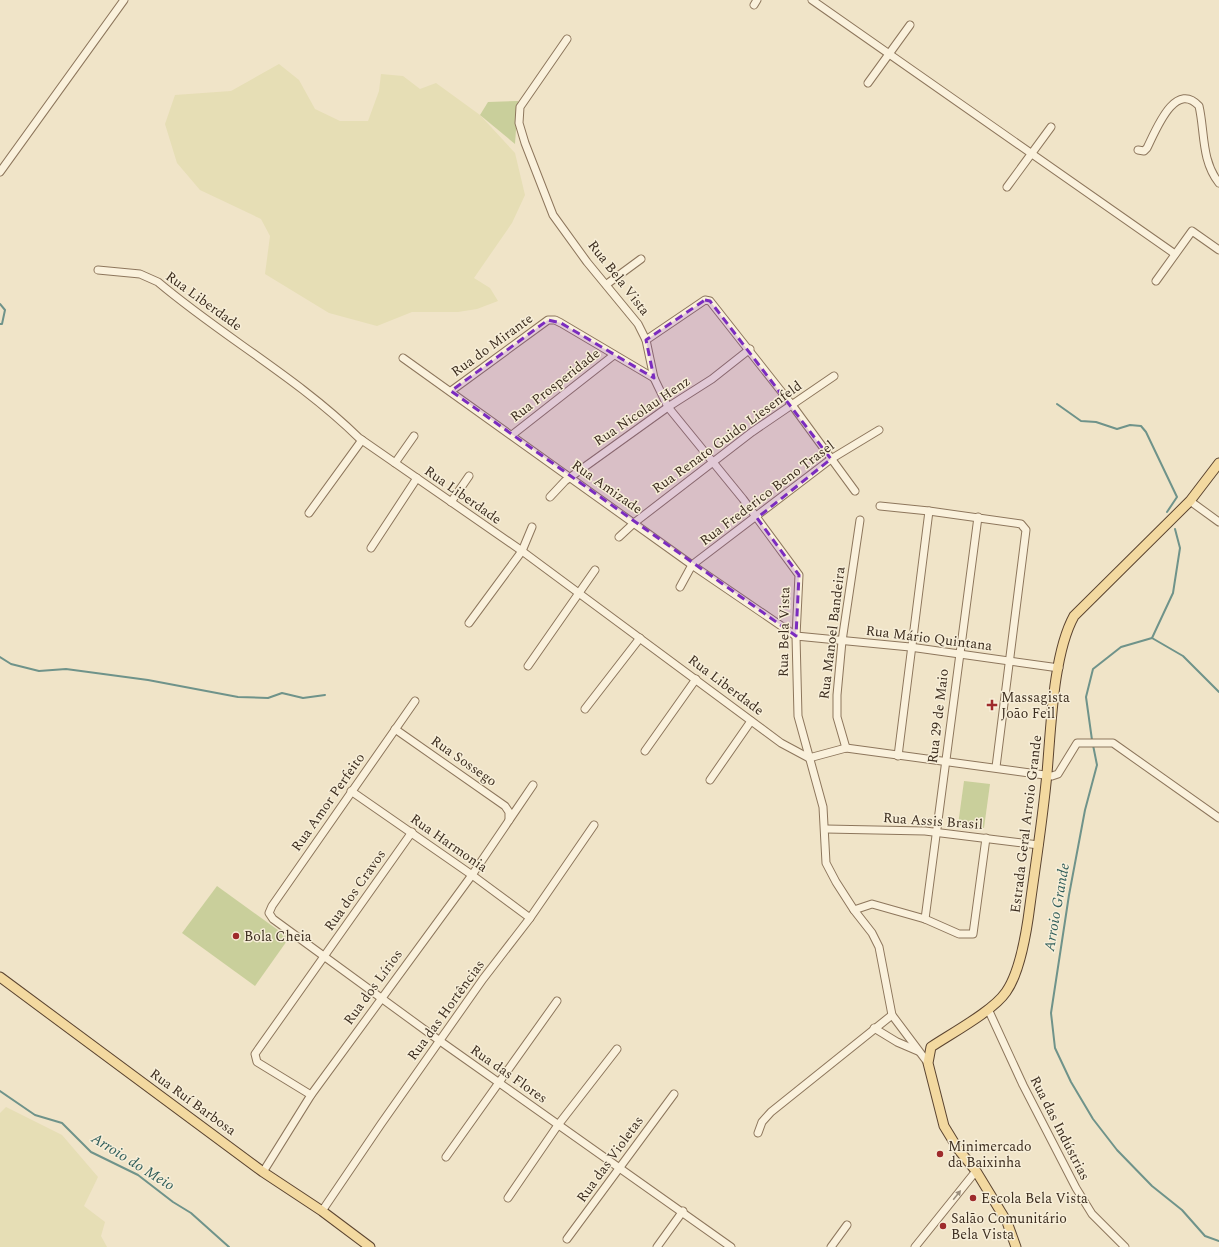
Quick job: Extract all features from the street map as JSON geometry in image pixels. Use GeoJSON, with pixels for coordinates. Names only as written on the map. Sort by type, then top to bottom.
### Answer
{"type":"FeatureCollection","features":[{"type":"Feature","properties":{"kind":"main road","name":"Estrada Geral Arroio Grande"},"geometry":{"type":"LineString","coordinates":[[928,1063],[931,1047],[988,1009],[1006,993],[1014,978],[1027,928],[1047,776],[1059,668],[1068,627],[1074,616],[1190,501],[1201,485],[1218,468]]}},
{"type":"Feature","properties":{"kind":"main road","name":"Rua Ruí Barbosa"},"geometry":{"type":"LineString","coordinates":[[0,977],[263,1172],[322,1211],[370,1247]]}},
{"type":"Feature","properties":{"kind":"main road","name":"Rua Bela Vista"},"geometry":{"type":"LineString","coordinates":[[928,1063],[944,1126],[958,1149],[976,1171],[1007,1222],[1016,1247]]}},
{"type":"Feature","properties":{"kind":"street"},"geometry":{"type":"LineString","coordinates":[[0,172],[124,0]]}},
{"type":"Feature","properties":{"kind":"street"},"geometry":{"type":"LineString","coordinates":[[812,0],[1175,254]]}},
{"type":"Feature","properties":{"kind":"street"},"geometry":{"type":"LineString","coordinates":[[868,83],[910,24]]}},
{"type":"Feature","properties":{"kind":"street","name":"Rua Bela Vista"},"geometry":{"type":"LineString","coordinates":[[568,39],[520,107],[519,123],[525,143],[554,215],[587,262],[607,284],[638,324],[646,340],[654,378],[668,407],[757,518],[799,576],[796,636],[798,716],[824,807],[826,829],[826,863],[854,910],[872,933],[879,947],[892,1015],[900,1028],[921,1052],[928,1063]]}},
{"type":"Feature","properties":{"kind":"street"},"geometry":{"type":"LineString","coordinates":[[1138,150],[1144,151],[1147,148],[1162,120],[1177,100],[1187,98],[1194,101],[1198,106],[1207,158],[1211,170],[1219,182]]}},
{"type":"Feature","properties":{"kind":"street"},"geometry":{"type":"LineString","coordinates":[[1007,187],[1051,127]]}},
{"type":"Feature","properties":{"kind":"street"},"geometry":{"type":"LineString","coordinates":[[1156,281],[1192,231],[1219,250]]}},
{"type":"Feature","properties":{"kind":"street"},"geometry":{"type":"LineString","coordinates":[[607,284],[641,259]]}},
{"type":"Feature","properties":{"kind":"street","name":"Rua Liberdade"},"geometry":{"type":"LineString","coordinates":[[98,270],[140,274],[158,282],[295,382],[337,416],[362,440],[522,551],[781,743],[809,758]]}},
{"type":"Feature","properties":{"kind":"street"},"geometry":{"type":"LineString","coordinates":[[646,340],[706,300],[714,304],[750,349],[855,491]]}},
{"type":"Feature","properties":{"kind":"street","name":"Rua do Mirante"},"geometry":{"type":"LineString","coordinates":[[451,392],[548,320],[554,320],[561,323],[654,378]]}},
{"type":"Feature","properties":{"kind":"street","name":"Rua Nicolau Henz"},"geometry":{"type":"LineString","coordinates":[[550,497],[570,478],[668,407],[712,379],[750,349]]}},
{"type":"Feature","properties":{"kind":"street","name":"Rua Prosperidade"},"geometry":{"type":"LineString","coordinates":[[512,435],[614,355]]}},
{"type":"Feature","properties":{"kind":"street","name":"Rua Amizade"},"geometry":{"type":"LineString","coordinates":[[403,358],[692,565],[796,636]]}},
{"type":"Feature","properties":{"kind":"street","name":"Rua Renato Guido Liesenfeld"},"geometry":{"type":"LineString","coordinates":[[619,537],[634,523],[752,432],[834,376]]}},
{"type":"Feature","properties":{"kind":"street","name":"Rua Frederico Beno Trasel"},"geometry":{"type":"LineString","coordinates":[[680,587],[692,565],[757,518],[831,460],[879,430]]}},
{"type":"Feature","properties":{"kind":"street"},"geometry":{"type":"LineString","coordinates":[[395,463],[414,436]]}},
{"type":"Feature","properties":{"kind":"street"},"geometry":{"type":"LineString","coordinates":[[309,513],[362,440]]}},
{"type":"Feature","properties":{"kind":"street"},"geometry":{"type":"LineString","coordinates":[[451,502],[470,476]]}},
{"type":"Feature","properties":{"kind":"street"},"geometry":{"type":"LineString","coordinates":[[371,548],[417,478]]}},
{"type":"Feature","properties":{"kind":"street"},"geometry":{"type":"LineString","coordinates":[[1190,501],[1219,522]]}},
{"type":"Feature","properties":{"kind":"street"},"geometry":{"type":"LineString","coordinates":[[880,506],[978,517],[1021,524],[1026,530],[996,767]]}},
{"type":"Feature","properties":{"kind":"street"},"geometry":{"type":"LineString","coordinates":[[898,756],[910,647],[929,511]]}},
{"type":"Feature","properties":{"kind":"street","name":"Rua 29 de Maio"},"geometry":{"type":"LineString","coordinates":[[925,919],[978,517]]}},
{"type":"Feature","properties":{"kind":"street","name":"Rua Manoel Bandeira"},"geometry":{"type":"LineString","coordinates":[[846,748],[837,717],[842,641],[860,520]]}},
{"type":"Feature","properties":{"kind":"street"},"geometry":{"type":"LineString","coordinates":[[469,623],[522,551],[532,527]]}},
{"type":"Feature","properties":{"kind":"street"},"geometry":{"type":"LineString","coordinates":[[528,666],[595,570]]}},
{"type":"Feature","properties":{"kind":"street","name":"Rua Mário Quintana"},"geometry":{"type":"LineString","coordinates":[[796,636],[910,647],[1059,668]]}},
{"type":"Feature","properties":{"kind":"street"},"geometry":{"type":"LineString","coordinates":[[585,709],[640,638]]}},
{"type":"Feature","properties":{"kind":"street"},"geometry":{"type":"LineString","coordinates":[[644,751],[696,679]]}},
{"type":"Feature","properties":{"kind":"street","name":"Rua Amor Perfeito"},"geometry":{"type":"LineString","coordinates":[[273,919],[269,913],[272,906],[415,701]]}},
{"type":"Feature","properties":{"kind":"street"},"geometry":{"type":"LineString","coordinates":[[710,780],[751,721]]}},
{"type":"Feature","properties":{"kind":"street","name":"Rua Sossego"},"geometry":{"type":"LineString","coordinates":[[395,729],[505,806],[509,812],[509,820]]}},
{"type":"Feature","properties":{"kind":"street"},"geometry":{"type":"LineString","coordinates":[[809,758],[846,748],[945,763],[996,767],[1047,776],[1058,774],[1077,743],[1113,743],[1219,818]]}},
{"type":"Feature","properties":{"kind":"street","name":"Rua dos Lírios"},"geometry":{"type":"LineString","coordinates":[[263,1172],[311,1094],[472,875],[533,785]]}},
{"type":"Feature","properties":{"kind":"street","name":"Rua Harmonia"},"geometry":{"type":"LineString","coordinates":[[351,791],[412,832],[530,918]]}},
{"type":"Feature","properties":{"kind":"street","name":"Rua das Hortências"},"geometry":{"type":"LineString","coordinates":[[322,1211],[483,979],[530,918],[594,825]]}},
{"type":"Feature","properties":{"kind":"street","name":"Rua Assis Brasil"},"geometry":{"type":"LineString","coordinates":[[826,829],[937,832],[1038,845]]}},
{"type":"Feature","properties":{"kind":"street","name":"Rua dos Cravos"},"geometry":{"type":"LineString","coordinates":[[311,1094],[257,1062],[255,1054],[412,832]]}},
{"type":"Feature","properties":{"kind":"street"},"geometry":{"type":"LineString","coordinates":[[854,910],[872,904],[925,919],[959,934],[973,934],[986,838]]}},
{"type":"Feature","properties":{"kind":"street","name":"Rua das Flores"},"geometry":{"type":"LineString","coordinates":[[273,919],[440,1041],[619,1169],[683,1211],[731,1247]]}},
{"type":"Feature","properties":{"kind":"street"},"geometry":{"type":"LineString","coordinates":[[446,1157],[557,1001]]}},
{"type":"Feature","properties":{"kind":"street","name":"Rua das Indústrias"},"geometry":{"type":"LineString","coordinates":[[988,1009],[1023,1085],[1076,1188],[1092,1214],[1126,1247]]}},
{"type":"Feature","properties":{"kind":"street"},"geometry":{"type":"LineString","coordinates":[[758,1133],[762,1122],[771,1112],[892,1015]]}},
{"type":"Feature","properties":{"kind":"street"},"geometry":{"type":"LineString","coordinates":[[874,1028],[897,1042],[921,1052]]}},
{"type":"Feature","properties":{"kind":"street"},"geometry":{"type":"LineString","coordinates":[[508,1198],[558,1125],[617,1049]]}},
{"type":"Feature","properties":{"kind":"street","name":"Rua das Violetas"},"geometry":{"type":"LineString","coordinates":[[567,1239],[674,1094]]}},
{"type":"Feature","properties":{"kind":"street"},"geometry":{"type":"LineString","coordinates":[[915,1247],[976,1171]]}},
{"type":"Feature","properties":{"kind":"street"},"geometry":{"type":"LineString","coordinates":[[657,1247],[683,1211]]}},
{"type":"Feature","properties":{"kind":"street"},"geometry":{"type":"LineString","coordinates":[[831,1247],[847,1225]]}},
{"type":"Feature","properties":{"kind":"highlighted area"},"geometry":{"type":"Polygon","coordinates":[[[705,300],[710,301],[831,459],[757,518],[799,575],[796,636],[451,391],[548,320],[561,323],[654,378],[646,340],[705,300]]]}},
{"type":"Feature","properties":{"kind":"shaded area"},"geometry":{"type":"Polygon","coordinates":[[[279,64],[299,80],[315,109],[340,121],[368,121],[379,91],[381,74],[403,76],[420,89],[436,83],[480,115],[515,153],[525,195],[512,223],[474,278],[490,288],[498,301],[477,309],[458,312],[412,312],[377,326],[329,313],[265,274],[270,236],[261,219],[200,190],[177,163],[165,124],[175,95],[231,91],[279,64]]]}},
{"type":"Feature","properties":{"kind":"shaded area"},"geometry":{"type":"Polygon","coordinates":[[[6,1107],[62,1135],[98,1177],[84,1206],[105,1222],[101,1236],[107,1247],[0,1247],[0,1113],[6,1107]]]}},
{"type":"Feature","properties":{"kind":"green space"},"geometry":{"type":"Polygon","coordinates":[[[518,101],[515,144],[480,115],[488,102],[518,101]]]}},
{"type":"Feature","properties":{"kind":"green space"},"geometry":{"type":"Polygon","coordinates":[[[964,781],[990,784],[984,828],[958,825],[964,781]]]}},
{"type":"Feature","properties":{"kind":"green space","name":"Bola Cheia"},"geometry":{"type":"Polygon","coordinates":[[[217,886],[289,938],[255,986],[182,933],[217,886]]]}},
{"type":"Feature","properties":{"kind":"waterway"},"geometry":{"type":"LineString","coordinates":[[0,304],[5,310],[2,324],[0,324]]}},
{"type":"Feature","properties":{"kind":"waterway"},"geometry":{"type":"LineString","coordinates":[[1057,404],[1081,421],[1096,422],[1117,429],[1130,425],[1141,426],[1146,432],[1177,497],[1167,512]]}},
{"type":"Feature","properties":{"kind":"waterway"},"geometry":{"type":"LineString","coordinates":[[1152,638],[1173,593],[1180,548],[1175,529]]}},
{"type":"Feature","properties":{"kind":"waterway","name":"Arroio Grande"},"geometry":{"type":"LineString","coordinates":[[1092,740],[1086,697],[1093,669],[1121,647],[1152,638],[1183,656],[1219,692]]}},
{"type":"Feature","properties":{"kind":"waterway"},"geometry":{"type":"LineString","coordinates":[[0,657],[11,664],[39,671],[66,669],[148,680],[238,697],[268,698],[282,693],[303,698],[325,695]]}},
{"type":"Feature","properties":{"kind":"waterway","name":"Arroio Grande"},"geometry":{"type":"LineString","coordinates":[[1093,745],[1097,765],[1085,810],[1069,895],[1051,1013],[1055,1048],[1071,1082],[1093,1119],[1117,1150],[1152,1186],[1182,1210],[1205,1236],[1219,1241]]}},
{"type":"Feature","properties":{"kind":"waterway","name":"Arroio do Meio"},"geometry":{"type":"LineString","coordinates":[[0,1091],[35,1115],[62,1123],[91,1152],[138,1175],[173,1202],[191,1213],[229,1247]]}},
{"type":"Feature","properties":{"kind":"place","name":"Massagista João Feil"},"geometry":{"type":"Point","coordinates":[992,705]}},
{"type":"Feature","properties":{"kind":"place","name":"Bola Cheia"},"geometry":{"type":"Point","coordinates":[236,936]}},
{"type":"Feature","properties":{"kind":"place","name":"Minimercado da Baixinha"},"geometry":{"type":"Point","coordinates":[940,1154]}},
{"type":"Feature","properties":{"kind":"place","name":"Escola Bela Vista"},"geometry":{"type":"Point","coordinates":[973,1198]}},
{"type":"Feature","properties":{"kind":"place","name":"Salão Comunitário Bela Vista"},"geometry":{"type":"Point","coordinates":[943,1226]}}]}
